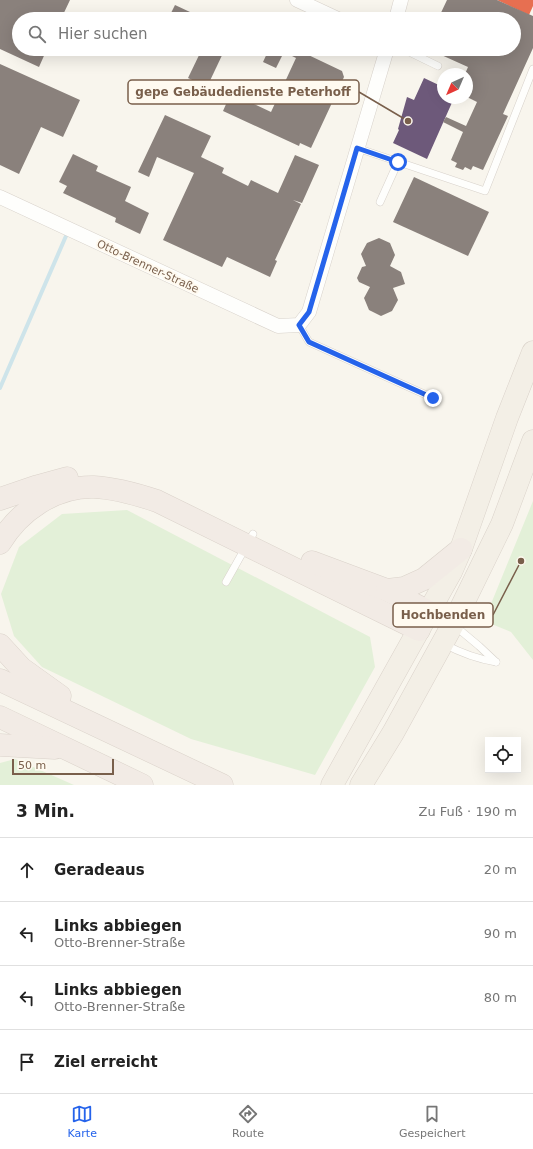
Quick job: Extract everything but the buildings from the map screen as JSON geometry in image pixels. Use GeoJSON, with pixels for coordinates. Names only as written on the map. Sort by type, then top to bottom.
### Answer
{"type":"FeatureCollection","features":[{"type":"Feature","properties":{"kind":"highway"},"geometry":{"type":"LineString","coordinates":[[0,499],[38,486],[70,478],[92,475],[116,476],[138,481],[163,490],[250,539],[424,621]]}},
{"type":"Feature","properties":{"kind":"highway"},"geometry":{"type":"LineString","coordinates":[[0,543],[9,529],[21,516],[42,501],[61,493],[81,488],[103,488],[116,490],[157,501],[250,539],[387,590],[424,621]]}},
{"type":"Feature","properties":{"kind":"highway"},"geometry":{"type":"LineString","coordinates":[[387,590],[404,588],[421,582],[461,549]]}},
{"type":"Feature","properties":{"kind":"highway"},"geometry":{"type":"LineString","coordinates":[[0,645],[12,660],[30,676],[114,733]]}},
{"type":"Feature","properties":{"kind":"highway"},"geometry":{"type":"LineString","coordinates":[[0,680],[222,785]]}},
{"type":"Feature","properties":{"kind":"highway"},"geometry":{"type":"LineString","coordinates":[[0,717],[142,785]]}},
{"type":"Feature","properties":{"kind":"highway"},"geometry":{"type":"LineString","coordinates":[[0,745],[68,749]]}},
{"type":"Feature","properties":{"kind":"main road"},"geometry":{"type":"LineString","coordinates":[[332,784],[451,572],[461,549],[533,352]]}},
{"type":"Feature","properties":{"kind":"main road"},"geometry":{"type":"LineString","coordinates":[[361,785],[393,732],[453,624],[502,524],[533,441]]}},
{"type":"Feature","properties":{"kind":"main road"},"geometry":{"type":"LineString","coordinates":[[424,621],[453,624]]}},
{"type":"Feature","properties":{"kind":"main road"},"geometry":{"type":"LineString","coordinates":[[424,621],[443,643]]}},
{"type":"Feature","properties":{"kind":"street"},"geometry":{"type":"LineString","coordinates":[[297,0],[323,12]]}},
{"type":"Feature","properties":{"kind":"street"},"geometry":{"type":"LineString","coordinates":[[398,12],[401,0]]}},
{"type":"Feature","properties":{"kind":"street"},"geometry":{"type":"LineString","coordinates":[[299,325],[309,312],[384,56]]}},
{"type":"Feature","properties":{"kind":"street","name":"Otto-Brenner-Straße"},"geometry":{"type":"LineString","coordinates":[[0,197],[278,326],[299,325]]}},
{"type":"Feature","properties":{"kind":"lane"},"geometry":{"type":"LineString","coordinates":[[417,56],[438,66]]}},
{"type":"Feature","properties":{"kind":"lane"},"geometry":{"type":"LineString","coordinates":[[357,148],[485,191],[533,69]]}},
{"type":"Feature","properties":{"kind":"lane"},"geometry":{"type":"LineString","coordinates":[[380,202],[398,162]]}},
{"type":"Feature","properties":{"kind":"lane"},"geometry":{"type":"LineString","coordinates":[[299,325],[309,342],[433,398]]}},
{"type":"Feature","properties":{"kind":"lane"},"geometry":{"type":"LineString","coordinates":[[226,582],[250,539]]}},
{"type":"Feature","properties":{"kind":"lane"},"geometry":{"type":"LineString","coordinates":[[443,643],[460,652],[479,659],[496,662],[453,624]]}},
{"type":"Feature","properties":{"kind":"green space"},"geometry":{"type":"Polygon","coordinates":[[[533,501],[533,660],[511,632],[484,621],[533,501]]]}},
{"type":"Feature","properties":{"kind":"green space"},"geometry":{"type":"Polygon","coordinates":[[[127,510],[370,637],[375,667],[315,775],[191,739],[42,667],[14,636],[1,594],[19,547],[62,514],[127,510]]]}},
{"type":"Feature","properties":{"kind":"green space"},"geometry":{"type":"Polygon","coordinates":[[[15,759],[74,785],[0,785],[0,763],[15,759]]]}},
{"type":"Feature","properties":{"kind":"waterway"},"geometry":{"type":"LineString","coordinates":[[0,388],[66,236]]}},
{"type":"Feature","properties":{"kind":"place","name":"gepe Gebäudedienste Peterhoff"},"geometry":{"type":"Point","coordinates":[408,121]}},
{"type":"Feature","properties":{"kind":"place","name":"Hochbenden"},"geometry":{"type":"Point","coordinates":[521,561]}},
{"type":"Feature","properties":{"kind":"route"},"geometry":{"type":"LineString","coordinates":[[398,162],[357,148],[309,312],[299,325],[309,342],[433,398]]}}]}
